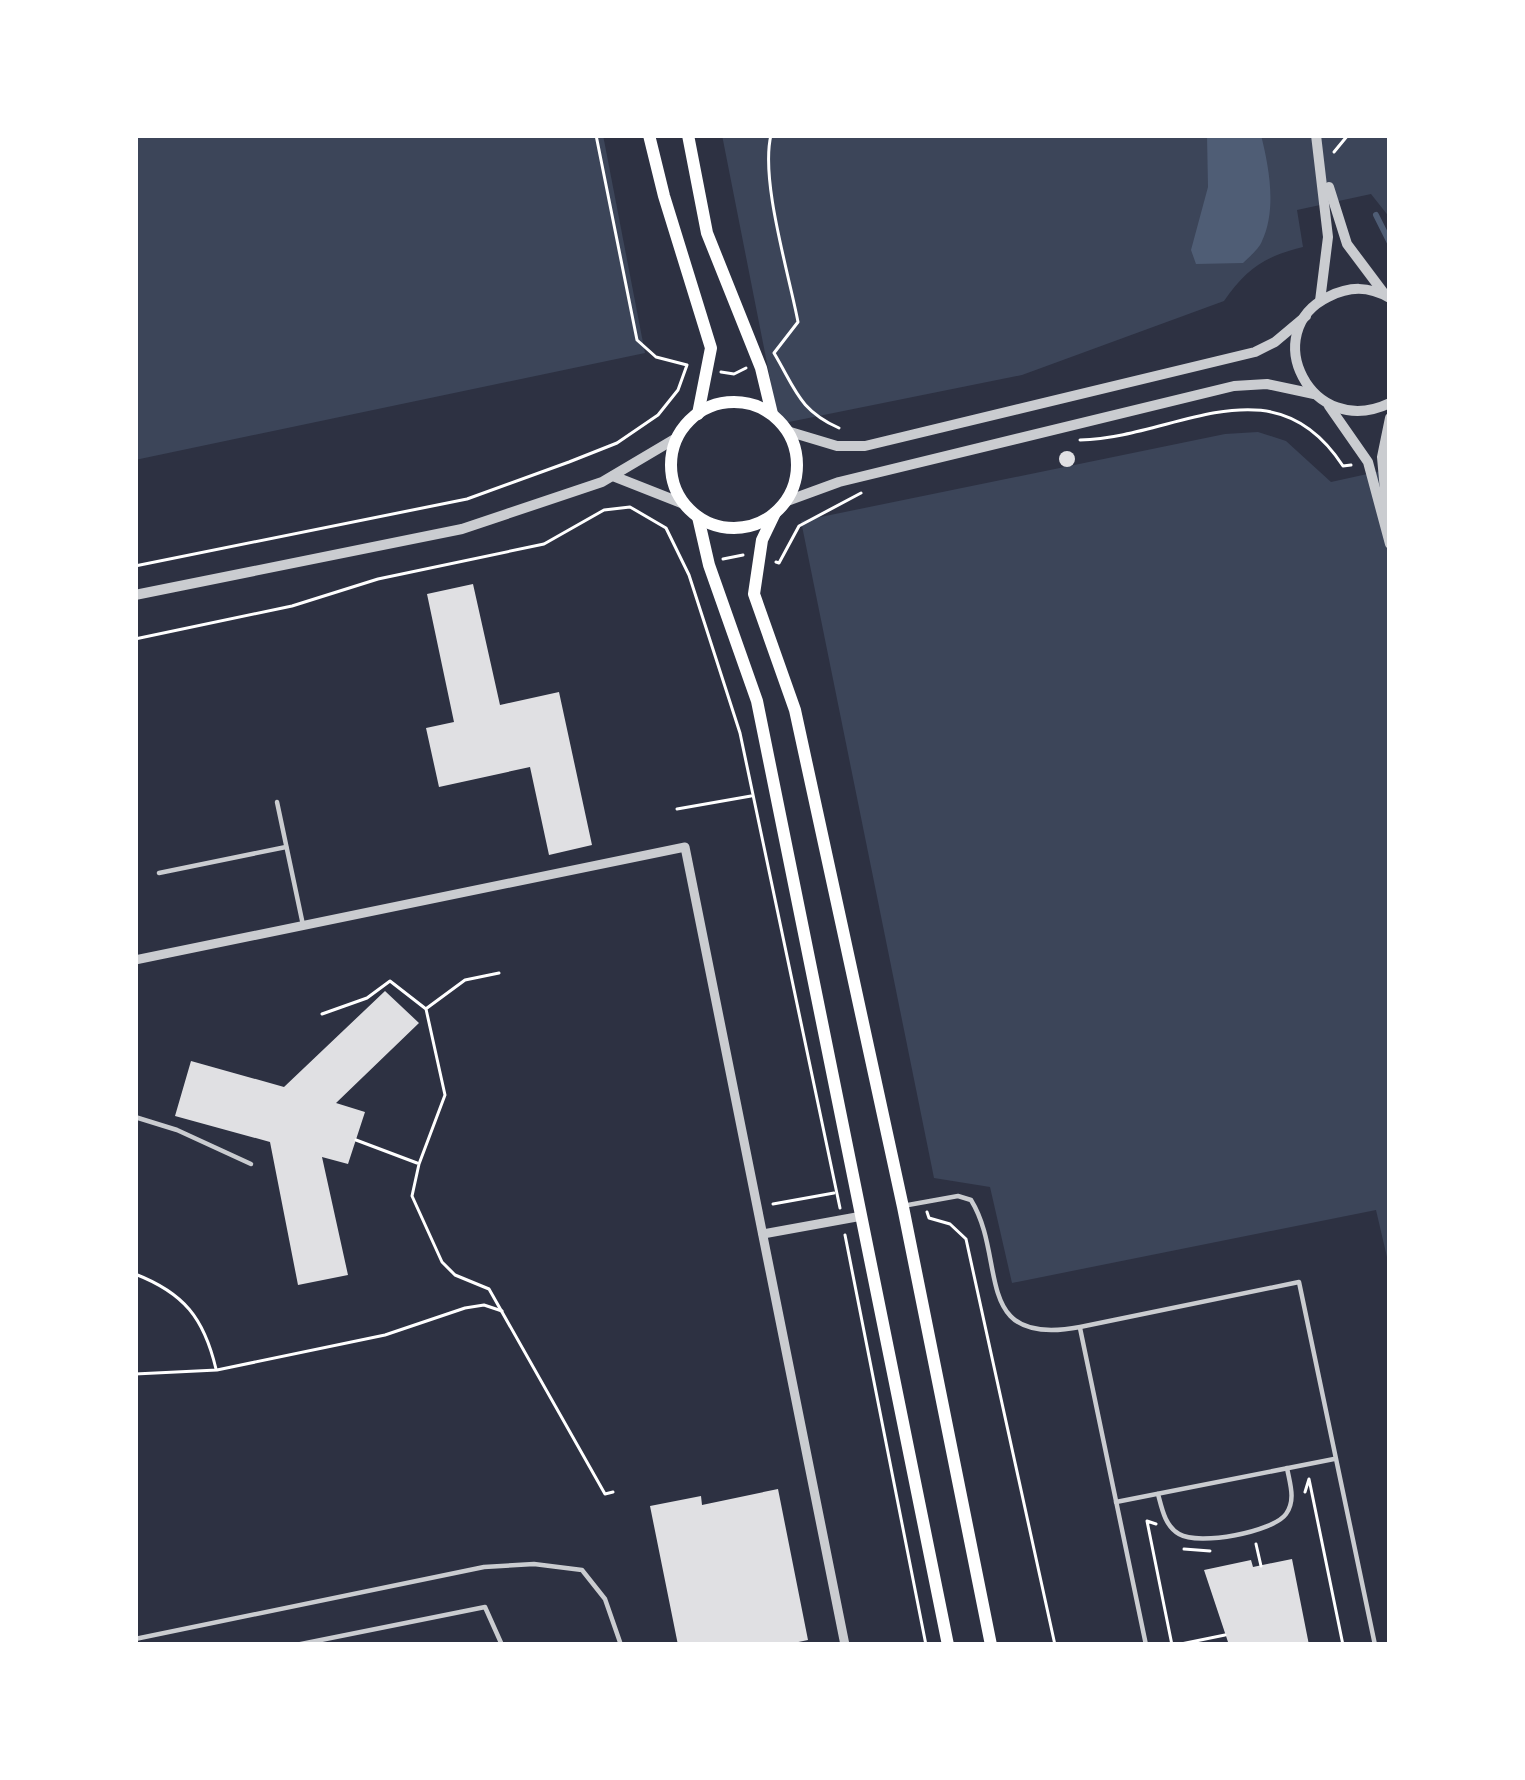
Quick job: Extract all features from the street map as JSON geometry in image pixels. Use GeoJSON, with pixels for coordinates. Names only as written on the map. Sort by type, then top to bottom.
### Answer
{"type":"FeatureCollection","features":[{"type":"Feature","properties":{"kind":"main road"},"geometry":{"type":"LineString","coordinates":[[649,135],[711,348],[698,414]]}},
{"type":"Feature","properties":{"kind":"main road"},"geometry":{"type":"LineString","coordinates":[[688,135],[707,233],[758,362],[772,414]]}},
{"type":"Feature","properties":{"kind":"main road"},"geometry":{"type":"LineString","coordinates":[[716,405],[754,405],[772,414],[787,430],[797,466],[787,501],[764,521],[737,528],[698,517],[684,504],[674,483],[672,460],[678,437],[698,414],[716,405]]}},
{"type":"Feature","properties":{"kind":"main road"},"geometry":{"type":"LineString","coordinates":[[775,513],[762,540],[754,593],[796,710],[991,1645]]}},
{"type":"Feature","properties":{"kind":"main road"},"geometry":{"type":"LineString","coordinates":[[698,517],[709,566],[757,701],[948,1645]]}},
{"type":"Feature","properties":{"kind":"street"},"geometry":{"type":"LineString","coordinates":[[1316,135],[1328,237],[1320,301]]}},
{"type":"Feature","properties":{"kind":"street"},"geometry":{"type":"LineString","coordinates":[[1322,166],[1347,244],[1387,296]]}},
{"type":"Feature","properties":{"kind":"street"},"geometry":{"type":"LineString","coordinates":[[787,430],[836,446],[865,446],[1226,361],[1275,342],[1320,301],[1354,288],[1387,296]]}},
{"type":"Feature","properties":{"kind":"street"},"geometry":{"type":"LineString","coordinates":[[1306,316],[1297,336],[1301,376],[1329,405],[1368,462],[1389,542]]}},
{"type":"Feature","properties":{"kind":"street"},"geometry":{"type":"LineString","coordinates":[[787,501],[839,482],[1234,386],[1267,384],[1314,394]]}},
{"type":"Feature","properties":{"kind":"street"},"geometry":{"type":"LineString","coordinates":[[1329,405],[1363,412],[1390,403]]}},
{"type":"Feature","properties":{"kind":"street"},"geometry":{"type":"LineString","coordinates":[[1389,542],[1382,458],[1390,418]]}},
{"type":"Feature","properties":{"kind":"street"},"geometry":{"type":"LineString","coordinates":[[135,596],[462,529],[613,476],[678,437]]}},
{"type":"Feature","properties":{"kind":"street"},"geometry":{"type":"LineString","coordinates":[[613,476],[684,504]]}},
{"type":"Feature","properties":{"kind":"street"},"geometry":{"type":"LineString","coordinates":[[135,960],[685,847],[845,1645]]}},
{"type":"Feature","properties":{"kind":"street"},"geometry":{"type":"LineString","coordinates":[[764,1234],[862,1216]]}},
{"type":"Feature","properties":{"kind":"lane"},"geometry":{"type":"LineString","coordinates":[[277,802],[303,925]]}},
{"type":"Feature","properties":{"kind":"lane"},"geometry":{"type":"LineString","coordinates":[[159,873],[286,847]]}},
{"type":"Feature","properties":{"kind":"lane"},"geometry":{"type":"LineString","coordinates":[[135,1117],[250,1163]]}},
{"type":"Feature","properties":{"kind":"lane"},"geometry":{"type":"LineString","coordinates":[[902,1207],[958,1196],[970,1201],[984,1233],[996,1293],[1021,1325],[1046,1334],[1298,1282],[1375,1645]]}},
{"type":"Feature","properties":{"kind":"lane"},"geometry":{"type":"LineString","coordinates":[[1080,1328],[1147,1645]]}},
{"type":"Feature","properties":{"kind":"lane"},"geometry":{"type":"LineString","coordinates":[[1116,1502],[1336,1459]]}},
{"type":"Feature","properties":{"kind":"lane"},"geometry":{"type":"LineString","coordinates":[[1158,1494],[1166,1522],[1178,1534],[1211,1539],[1278,1521],[1292,1498],[1287,1468]]}},
{"type":"Feature","properties":{"kind":"lane"},"geometry":{"type":"LineString","coordinates":[[135,1639],[484,1567],[534,1564],[582,1570],[604,1599],[621,1645]]}},
{"type":"Feature","properties":{"kind":"lane"},"geometry":{"type":"LineString","coordinates":[[296,1645],[484,1607],[502,1645]]}},
{"type":"Feature","properties":{"kind":"path"},"geometry":{"type":"LineString","coordinates":[[135,566],[467,499],[617,443],[658,415],[678,390],[687,365],[656,357],[637,340],[596,135]]}},
{"type":"Feature","properties":{"kind":"path"},"geometry":{"type":"LineString","coordinates":[[771,135],[767,150],[771,182],[798,322],[774,352],[806,408],[820,422],[839,427],[836,446]]}},
{"type":"Feature","properties":{"kind":"path"},"geometry":{"type":"LineString","coordinates":[[1322,166],[1348,135]]}},
{"type":"Feature","properties":{"kind":"path"},"geometry":{"type":"LineString","coordinates":[[707,370],[734,374],[758,362]]}},
{"type":"Feature","properties":{"kind":"path"},"geometry":{"type":"LineString","coordinates":[[1069,440],[1107,439],[1209,412],[1254,408],[1307,425],[1343,466],[1368,462]]}},
{"type":"Feature","properties":{"kind":"path"},"geometry":{"type":"LineString","coordinates":[[839,482],[847,498],[865,492]]}},
{"type":"Feature","properties":{"kind":"path"},"geometry":{"type":"LineString","coordinates":[[135,639],[544,544],[604,510],[629,507],[666,528],[689,575],[740,733],[926,1645]]}},
{"type":"Feature","properties":{"kind":"path"},"geometry":{"type":"LineString","coordinates":[[677,809],[753,795]]}},
{"type":"Feature","properties":{"kind":"path"},"geometry":{"type":"LineString","coordinates":[[426,1010],[465,980],[499,973]]}},
{"type":"Feature","properties":{"kind":"path"},"geometry":{"type":"LineString","coordinates":[[322,1014],[367,998],[390,981],[426,1010],[445,1095],[412,1196],[442,1262],[455,1275],[489,1289],[605,1494],[613,1492]]}},
{"type":"Feature","properties":{"kind":"path"},"geometry":{"type":"LineString","coordinates":[[356,1140],[419,1163]]}},
{"type":"Feature","properties":{"kind":"path"},"geometry":{"type":"LineString","coordinates":[[758,1206],[836,1192]]}},
{"type":"Feature","properties":{"kind":"path"},"geometry":{"type":"LineString","coordinates":[[924,1202],[928,1218],[950,1224],[966,1239],[1055,1645]]}},
{"type":"Feature","properties":{"kind":"path"},"geometry":{"type":"LineString","coordinates":[[135,1274],[163,1285],[181,1299],[208,1334],[217,1370]]}},
{"type":"Feature","properties":{"kind":"path"},"geometry":{"type":"LineString","coordinates":[[135,1374],[217,1370],[385,1335],[465,1308],[484,1305],[502,1311]]}},
{"type":"Feature","properties":{"kind":"path"},"geometry":{"type":"LineString","coordinates":[[1301,1504],[1309,1479],[1342,1645]]}},
{"type":"Feature","properties":{"kind":"path"},"geometry":{"type":"LineString","coordinates":[[1164,1539],[1156,1523],[1147,1521],[1174,1645],[1226,1635]]}},
{"type":"Feature","properties":{"kind":"path"},"geometry":{"type":"LineString","coordinates":[[1253,1530],[1261,1566]]}},
{"type":"Feature","properties":{"kind":"path"},"geometry":{"type":"LineString","coordinates":[[1256,1543],[1271,1540]]}},
{"type":"Feature","properties":{"kind":"path"},"geometry":{"type":"LineString","coordinates":[[1173,1545],[1188,1551],[1222,1550]]}},
{"type":"Feature","properties":{"kind":"shaded area"},"geometry":{"type":"Polygon","coordinates":[[[135,135],[603,135],[645,353],[135,460],[135,135]]]}},
{"type":"Feature","properties":{"kind":"shaded area"},"geometry":{"type":"Polygon","coordinates":[[[722,135],[1390,135],[1390,218],[1371,194],[1297,210],[1303,247],[1258,265],[1224,301],[1022,375],[779,424],[722,135]]]}},
{"type":"Feature","properties":{"kind":"shaded area"},"geometry":{"type":"Polygon","coordinates":[[[1207,135],[1261,135],[1269,174],[1269,215],[1261,244],[1243,263],[1196,264],[1191,250],[1208,187],[1207,135]]]}},
{"type":"Feature","properties":{"kind":"shaded area"},"geometry":{"type":"Polygon","coordinates":[[[1258,432],[1286,441],[1331,482],[1390,469],[1390,1270],[1376,1210],[1012,1283],[990,1187],[934,1178],[801,521],[1225,434],[1258,432]]]}},
{"type":"Feature","properties":{"kind":"building"},"geometry":{"type":"Polygon","coordinates":[[[1067,451],[1075,459],[1067,467],[1059,459],[1067,451]]]}},
{"type":"Feature","properties":{"kind":"building"},"geometry":{"type":"Polygon","coordinates":[[[473,584],[500,705],[559,692],[592,845],[549,855],[530,767],[439,787],[426,728],[454,722],[427,594],[473,584]]]}},
{"type":"Feature","properties":{"kind":"building"},"geometry":{"type":"Polygon","coordinates":[[[385,991],[419,1023],[336,1103],[365,1112],[348,1164],[322,1157],[348,1275],[298,1285],[270,1142],[175,1116],[191,1061],[284,1087],[385,991]]]}},
{"type":"Feature","properties":{"kind":"building"},"geometry":{"type":"Polygon","coordinates":[[[778,1489],[808,1640],[784,1645],[678,1645],[650,1506],[701,1496],[702,1505],[778,1489]]]}},
{"type":"Feature","properties":{"kind":"building"},"geometry":{"type":"Polygon","coordinates":[[[1292,1559],[1309,1645],[1229,1645],[1204,1570],[1251,1560],[1253,1567],[1292,1559]]]}},
{"type":"Feature","properties":{"kind":"waterway"},"geometry":{"type":"LineString","coordinates":[[1376,215],[1390,243]]}}]}
